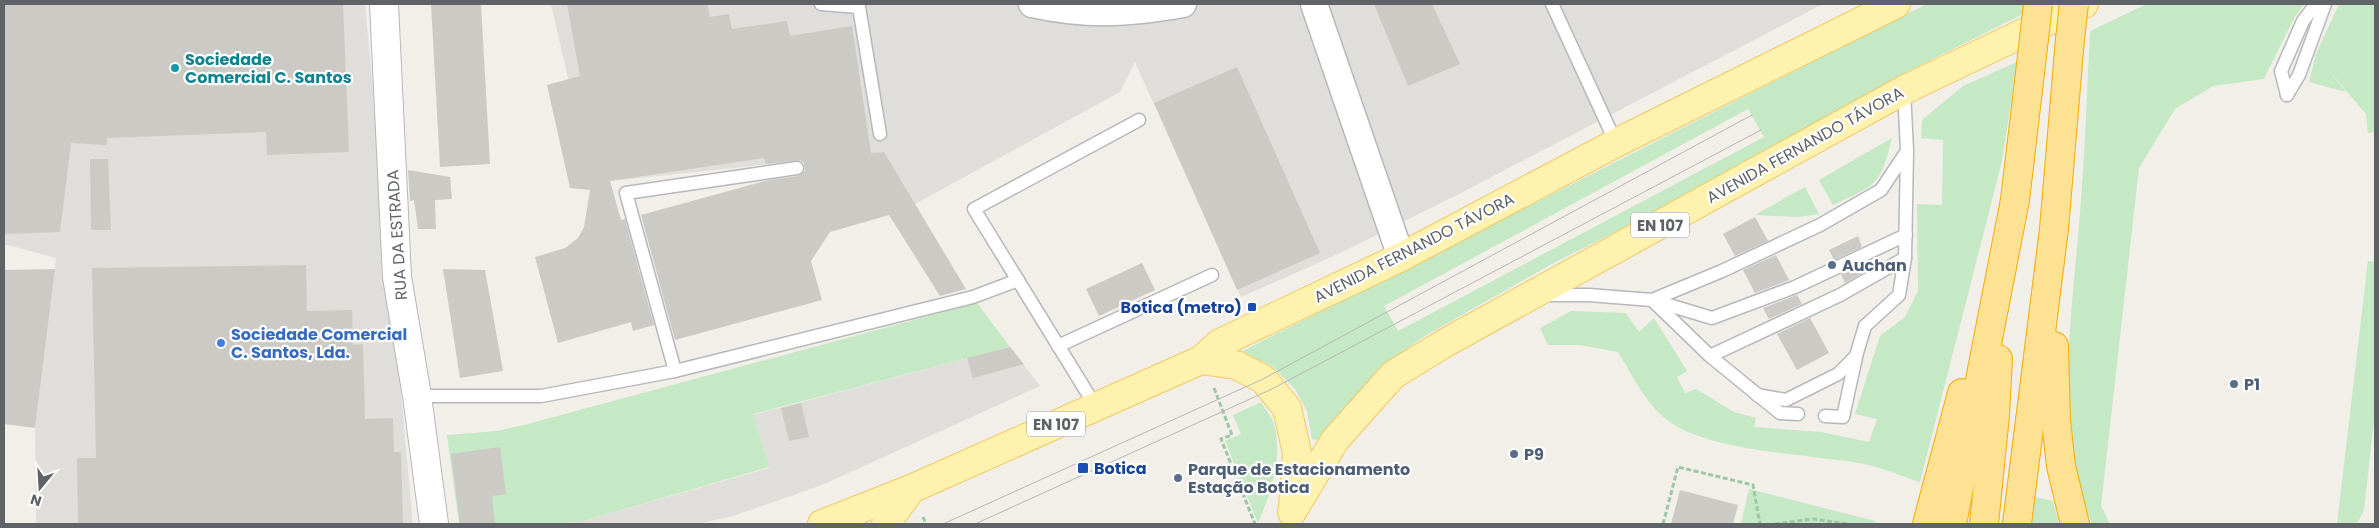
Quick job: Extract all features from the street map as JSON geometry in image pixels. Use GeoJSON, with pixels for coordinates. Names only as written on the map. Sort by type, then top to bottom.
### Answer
{"type":"FeatureCollection","features":[{"type":"Feature","properties":{"kind":"highway"},"geometry":{"type":"LineString","coordinates":[[1952,524],[2019,172],[2038,4]]}},
{"type":"Feature","properties":{"kind":"highway"},"geometry":{"type":"LineString","coordinates":[[2017,524],[2054,229],[2074,4]]}},
{"type":"Feature","properties":{"kind":"highway"},"geometry":{"type":"LineString","coordinates":[[2054,229],[2056,421],[2062,466],[2075,524]]}},
{"type":"Feature","properties":{"kind":"highway"},"geometry":{"type":"LineString","coordinates":[[1927,524],[1949,434],[2002,262]]}},
{"type":"Feature","properties":{"kind":"highway"},"geometry":{"type":"LineString","coordinates":[[1984,524],[1995,415],[2002,262]]}},
{"type":"Feature","properties":{"kind":"main road","name":"AVENIDA FERNANDO TÁVORA"},"geometry":{"type":"LineString","coordinates":[[822,524],[911,489],[1202,360],[1220,343],[1401,258],[1616,143],[1896,4]]}},
{"type":"Feature","properties":{"kind":"main road","name":"AVENIDA FERNANDO TÁVORA"},"geometry":{"type":"LineString","coordinates":[[1291,518],[1335,440],[1393,375],[1445,342],[1904,90],[2084,4]]}},
{"type":"Feature","properties":{"kind":"main road","name":"AVENIDA FERNANDO TÁVORA"},"geometry":{"type":"LineString","coordinates":[[1202,360],[1236,366],[1263,379],[1287,408],[1297,453],[1291,518]]}},
{"type":"Feature","properties":{"kind":"main road"},"geometry":{"type":"LineString","coordinates":[[886,524],[911,489]]}},
{"type":"Feature","properties":{"kind":"street","name":"RUA DA ESTRADA"},"geometry":{"type":"LineString","coordinates":[[384,4],[397,277],[417,396],[434,524]]}},
{"type":"Feature","properties":{"kind":"street"},"geometry":{"type":"LineString","coordinates":[[1032,4],[1062,10],[1111,14],[1182,4]]}},
{"type":"Feature","properties":{"kind":"street"},"geometry":{"type":"LineString","coordinates":[[1314,4],[1401,258]]}},
{"type":"Feature","properties":{"kind":"lane"},"geometry":{"type":"LineString","coordinates":[[821,4],[859,7],[880,134]]}},
{"type":"Feature","properties":{"kind":"lane"},"geometry":{"type":"LineString","coordinates":[[1552,4],[1616,143]]}},
{"type":"Feature","properties":{"kind":"lane"},"geometry":{"type":"LineString","coordinates":[[2316,4],[2303,21],[2281,71],[2287,95],[2299,75],[2325,4]]}},
{"type":"Feature","properties":{"kind":"lane"},"geometry":{"type":"LineString","coordinates":[[1825,416],[1843,417],[1856,356],[1865,326],[1899,295],[1905,258],[1906,235],[1907,151],[1904,90]]}},
{"type":"Feature","properties":{"kind":"lane"},"geometry":{"type":"LineString","coordinates":[[1096,407],[974,209],[1139,120]]}},
{"type":"Feature","properties":{"kind":"lane"},"geometry":{"type":"LineString","coordinates":[[1652,300],[1722,272],[1802,234],[1882,190],[1907,151]]}},
{"type":"Feature","properties":{"kind":"lane"},"geometry":{"type":"LineString","coordinates":[[675,371],[626,193],[797,168]]}},
{"type":"Feature","properties":{"kind":"lane"},"geometry":{"type":"LineString","coordinates":[[1532,295],[1589,295],[1652,300],[1712,318],[1796,287],[1906,235]]}},
{"type":"Feature","properties":{"kind":"lane"},"geometry":{"type":"LineString","coordinates":[[1710,356],[1840,295],[1905,258]]}},
{"type":"Feature","properties":{"kind":"lane"},"geometry":{"type":"LineString","coordinates":[[1058,346],[1212,275]]}},
{"type":"Feature","properties":{"kind":"lane"},"geometry":{"type":"LineString","coordinates":[[417,396],[541,396],[675,371],[972,297],[1018,280]]}},
{"type":"Feature","properties":{"kind":"lane"},"geometry":{"type":"LineString","coordinates":[[1652,300],[1710,356],[1780,413],[1798,414]]}},
{"type":"Feature","properties":{"kind":"lane"},"geometry":{"type":"LineString","coordinates":[[1757,395],[1786,400],[1838,374],[1856,356]]}},
{"type":"Feature","properties":{"kind":"path"},"geometry":{"type":"LineString","coordinates":[[1213,385],[1232,435],[1221,439],[1254,524]]}},
{"type":"Feature","properties":{"kind":"path"},"geometry":{"type":"LineString","coordinates":[[1663,524],[1678,467],[1753,485],[1760,524]]}},
{"type":"Feature","properties":{"kind":"path"},"geometry":{"type":"LineString","coordinates":[[1776,524],[1813,518],[1849,524]]}},
{"type":"Feature","properties":{"kind":"shaded area","name":"Sociedade Comercial C. Santos, Lda."},"geometry":{"type":"Polygon","coordinates":[[[4,4],[365,4],[413,524],[36,524],[35,428],[56,258],[4,244],[4,4]]]}},
{"type":"Feature","properties":{"kind":"shaded area"},"geometry":{"type":"Polygon","coordinates":[[[551,4],[1823,4],[1459,194],[1338,254],[1241,297],[1135,62],[1120,92],[915,204],[883,152],[592,183],[551,4]]]}},
{"type":"Feature","properties":{"kind":"shaded area"},"geometry":{"type":"Polygon","coordinates":[[[1010,347],[1040,386],[822,485],[733,516],[697,524],[560,524],[583,521],[769,468],[753,415],[1010,347]]]}},
{"type":"Feature","properties":{"kind":"green space"},"geometry":{"type":"Polygon","coordinates":[[[1927,4],[2043,4],[1909,71],[1761,158],[1550,265],[1423,337],[1394,358],[1343,408],[1321,441],[1312,439],[1307,411],[1295,389],[1272,366],[1241,352],[1927,4]],[[1748,109],[1384,306],[1398,331],[1764,137],[1748,109]]]}},
{"type":"Feature","properties":{"kind":"green space"},"geometry":{"type":"Polygon","coordinates":[[[2147,4],[2304,4],[2294,18],[2264,79],[2213,86],[2175,109],[2139,168],[2101,506],[2110,524],[2092,524],[2080,487],[2073,449],[2069,410],[2068,370],[2083,167],[2090,31],[2147,4]]]}},
{"type":"Feature","properties":{"kind":"green space"},"geometry":{"type":"Polygon","coordinates":[[[2339,4],[2375,4],[2375,132],[2368,133],[2366,114],[2326,67],[2346,92],[2309,82],[2316,54],[2339,4]]]}},
{"type":"Feature","properties":{"kind":"green space"},"geometry":{"type":"Polygon","coordinates":[[[2017,62],[2002,161],[1920,482],[1869,465],[1760,450],[1703,438],[1679,428],[1661,415],[1643,393],[1618,352],[1580,345],[1548,345],[1540,328],[1571,311],[1626,313],[1639,332],[1654,318],[1687,371],[1677,377],[1685,393],[1696,389],[1734,412],[1756,418],[1754,427],[1821,432],[1869,442],[1877,419],[1855,414],[1880,336],[1905,317],[1918,291],[1917,204],[1942,205],[1943,140],[1921,138],[1922,120],[1963,86],[2017,62]]]}},
{"type":"Feature","properties":{"kind":"green space"},"geometry":{"type":"Polygon","coordinates":[[[1892,138],[1884,166],[1874,182],[1859,193],[1833,205],[1819,180],[1892,138]]]}},
{"type":"Feature","properties":{"kind":"green space"},"geometry":{"type":"Polygon","coordinates":[[[1805,187],[1819,214],[1798,217],[1755,215],[1805,187]]]}},
{"type":"Feature","properties":{"kind":"green space"},"geometry":{"type":"Polygon","coordinates":[[[2368,261],[2375,262],[2375,411],[2364,510],[2357,524],[2337,524],[2368,261]]]}},
{"type":"Feature","properties":{"kind":"green space"},"geometry":{"type":"Polygon","coordinates":[[[977,303],[1010,347],[753,414],[769,467],[583,521],[560,524],[459,524],[447,435],[497,431],[524,425],[977,303]]]}},
{"type":"Feature","properties":{"kind":"green space"},"geometry":{"type":"Polygon","coordinates":[[[1261,402],[1273,422],[1277,450],[1271,487],[1258,523],[1225,441],[1241,434],[1233,415],[1261,402]]]}},
{"type":"Feature","properties":{"kind":"green space"},"geometry":{"type":"Polygon","coordinates":[[[1749,489],[1875,521],[1876,524],[1741,524],[1749,489]]]}},
{"type":"Feature","properties":{"kind":"green space"},"geometry":{"type":"Polygon","coordinates":[[[2035,497],[2053,501],[2059,524],[2031,524],[2035,497]]]}},
{"type":"Feature","properties":{"kind":"building","name":"Sociedade Comercial C. Santos"},"geometry":{"type":"Polygon","coordinates":[[[4,4],[343,4],[349,152],[267,155],[266,132],[107,138],[107,145],[71,143],[60,232],[4,234],[4,4]]]}},
{"type":"Feature","properties":{"kind":"building"},"geometry":{"type":"Polygon","coordinates":[[[431,4],[481,4],[490,164],[440,167],[431,4]]]}},
{"type":"Feature","properties":{"kind":"building"},"geometry":{"type":"Polygon","coordinates":[[[567,4],[707,4],[710,17],[729,14],[732,29],[787,21],[790,36],[852,26],[871,153],[884,152],[966,289],[940,296],[889,215],[830,232],[811,261],[822,300],[675,340],[641,215],[769,180],[798,176],[805,171],[804,163],[800,160],[766,164],[764,158],[610,181],[621,220],[625,219],[654,325],[633,331],[631,322],[558,343],[535,257],[565,248],[578,238],[584,227],[590,190],[570,188],[547,85],[580,76],[567,4]]]}},
{"type":"Feature","properties":{"kind":"building"},"geometry":{"type":"Polygon","coordinates":[[[1374,4],[1432,4],[1460,64],[1408,86],[1374,4]]]}},
{"type":"Feature","properties":{"kind":"building"},"geometry":{"type":"Polygon","coordinates":[[[1237,67],[1320,253],[1237,290],[1154,103],[1237,67]]]}},
{"type":"Feature","properties":{"kind":"building"},"geometry":{"type":"Polygon","coordinates":[[[90,159],[108,159],[111,230],[91,230],[90,159]]]}},
{"type":"Feature","properties":{"kind":"building"},"geometry":{"type":"Polygon","coordinates":[[[408,170],[450,177],[452,199],[435,200],[436,229],[418,229],[414,200],[410,201],[408,170]]]}},
{"type":"Feature","properties":{"kind":"building"},"geometry":{"type":"Polygon","coordinates":[[[1755,217],[1768,241],[1735,256],[1723,234],[1755,217]]]}},
{"type":"Feature","properties":{"kind":"building"},"geometry":{"type":"Polygon","coordinates":[[[1858,236],[1862,247],[1834,260],[1829,250],[1858,236]]]}},
{"type":"Feature","properties":{"kind":"building"},"geometry":{"type":"Polygon","coordinates":[[[1776,255],[1789,280],[1755,293],[1743,270],[1776,255]]]}},
{"type":"Feature","properties":{"kind":"building"},"geometry":{"type":"Polygon","coordinates":[[[1869,262],[1872,268],[1845,283],[1841,274],[1869,262]]]}},
{"type":"Feature","properties":{"kind":"building"},"geometry":{"type":"Polygon","coordinates":[[[1142,263],[1155,290],[1099,316],[1086,289],[1142,263]]]}},
{"type":"Feature","properties":{"kind":"building"},"geometry":{"type":"Polygon","coordinates":[[[306,265],[307,311],[352,310],[353,345],[363,344],[365,419],[393,418],[394,452],[401,452],[403,524],[78,524],[77,458],[96,458],[92,268],[306,265]]]}},
{"type":"Feature","properties":{"kind":"building"},"geometry":{"type":"Polygon","coordinates":[[[55,269],[35,428],[4,424],[4,270],[55,269]]]}},
{"type":"Feature","properties":{"kind":"building"},"geometry":{"type":"Polygon","coordinates":[[[443,269],[485,270],[503,371],[460,378],[443,269]]]}},
{"type":"Feature","properties":{"kind":"building"},"geometry":{"type":"Polygon","coordinates":[[[1797,295],[1802,304],[1769,319],[1763,308],[1797,295]]]}},
{"type":"Feature","properties":{"kind":"building"},"geometry":{"type":"Polygon","coordinates":[[[1810,318],[1829,353],[1797,370],[1777,334],[1810,318]]]}},
{"type":"Feature","properties":{"kind":"building"},"geometry":{"type":"Polygon","coordinates":[[[1010,347],[1024,364],[973,378],[967,358],[1010,347]]]}},
{"type":"Feature","properties":{"kind":"building"},"geometry":{"type":"Polygon","coordinates":[[[801,403],[809,437],[789,441],[781,408],[801,403]]]}},
{"type":"Feature","properties":{"kind":"building"},"geometry":{"type":"Polygon","coordinates":[[[500,447],[506,494],[492,496],[495,524],[460,524],[451,454],[500,447]]]}},
{"type":"Feature","properties":{"kind":"building"},"geometry":{"type":"Polygon","coordinates":[[[1680,490],[1738,505],[1733,524],[1671,524],[1680,490]]]}},
{"type":"Feature","properties":{"kind":"tram line"},"geometry":{"type":"LineString","coordinates":[[943,524],[1263,379],[1752,115]]}},
{"type":"Feature","properties":{"kind":"tram line"},"geometry":{"type":"LineString","coordinates":[[975,524],[1272,389],[1761,130]]}},
{"type":"Feature","properties":{"kind":"place","name":"Sociedade Comercial C. Santos"},"geometry":{"type":"Point","coordinates":[175,68]}},
{"type":"Feature","properties":{"kind":"place","name":"Auchan"},"geometry":{"type":"Point","coordinates":[1832,265]}},
{"type":"Feature","properties":{"kind":"place","name":"Botica (metro)"},"geometry":{"type":"Point","coordinates":[1252,307]}},
{"type":"Feature","properties":{"kind":"place","name":"Sociedade Comercial C. Santos, Lda."},"geometry":{"type":"Point","coordinates":[221,343]}},
{"type":"Feature","properties":{"kind":"place","name":"P1"},"geometry":{"type":"Point","coordinates":[2234,384]}},
{"type":"Feature","properties":{"kind":"place","name":"P9"},"geometry":{"type":"Point","coordinates":[1514,454]}},
{"type":"Feature","properties":{"kind":"place","name":"Botica"},"geometry":{"type":"Point","coordinates":[1083,468]}},
{"type":"Feature","properties":{"kind":"place","name":"Parque de Estacionamento Estação Botica"},"geometry":{"type":"Point","coordinates":[1178,478]}}]}
